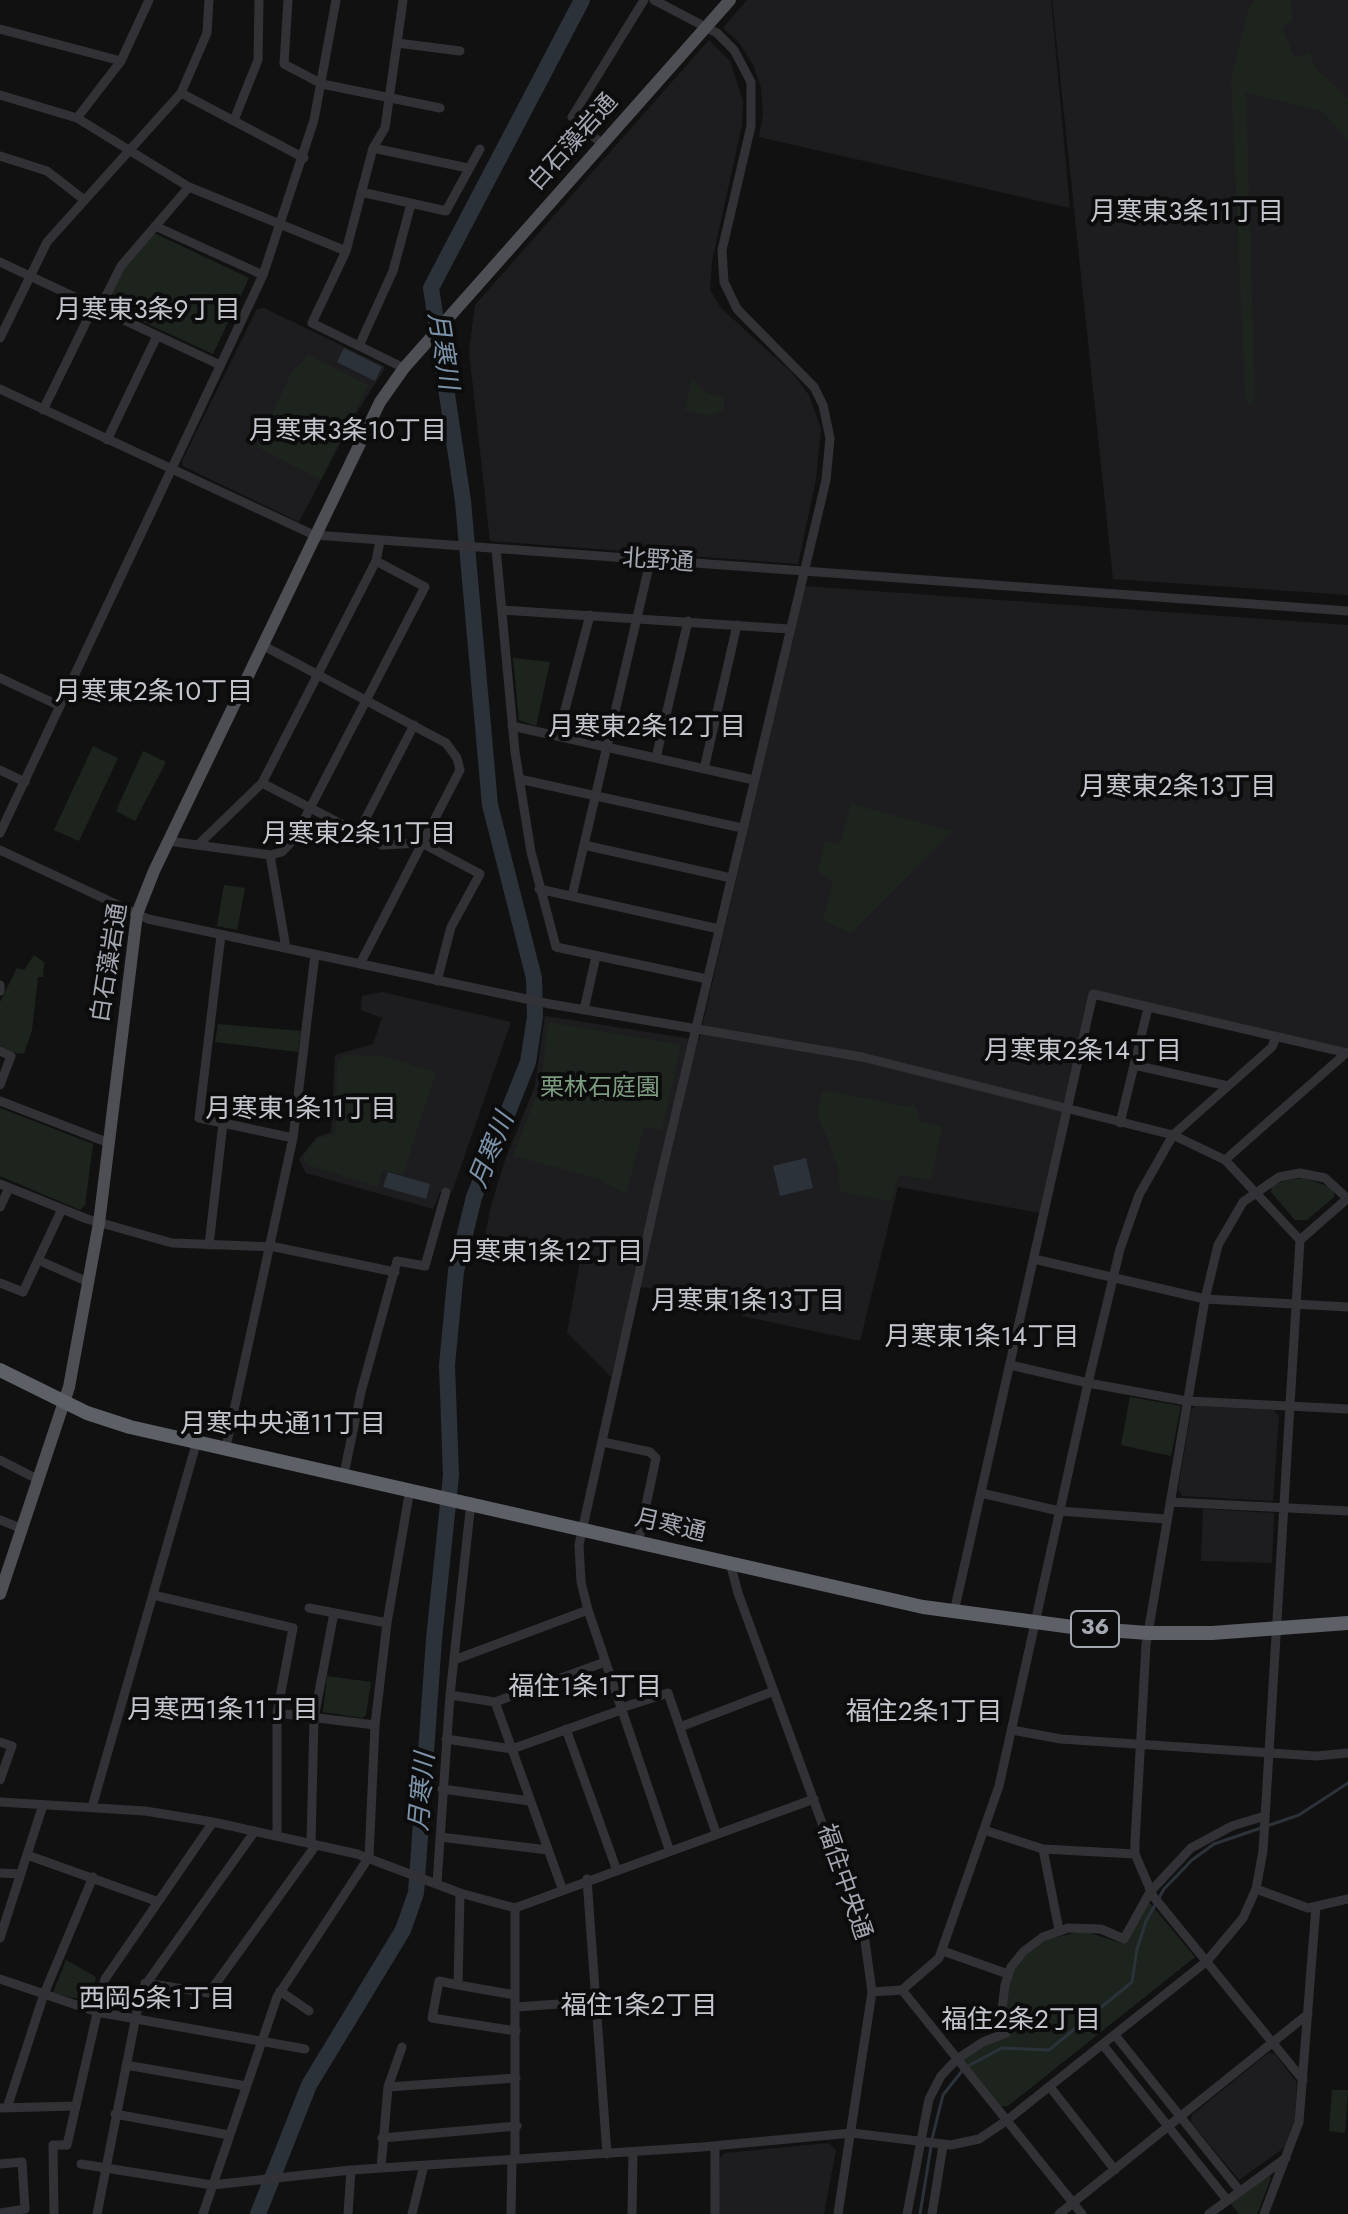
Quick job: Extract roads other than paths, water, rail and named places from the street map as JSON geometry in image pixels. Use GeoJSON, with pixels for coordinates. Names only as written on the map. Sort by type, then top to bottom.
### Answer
{"type":"FeatureCollection","features":[{"type":"Feature","properties":{"kind":"highway","name":"月寒通"},"geometry":{"type":"LineString","coordinates":[[0,1370],[65,1403],[130,1427],[954,1612],[1148,1633],[1348,1623]]}},
{"type":"Feature","properties":{"kind":"main road","name":"白石藻岩通"},"geometry":{"type":"LineString","coordinates":[[0,1594],[65,1403],[99,1223],[137,914],[168,841],[360,439],[404,368],[730,0]]}},
{"type":"Feature","properties":{"kind":"street"},"geometry":{"type":"LineString","coordinates":[[77,118],[121,61],[149,0]]}},
{"type":"Feature","properties":{"kind":"street"},"geometry":{"type":"LineString","coordinates":[[0,338],[47,242],[181,93],[207,33],[209,0]]}},
{"type":"Feature","properties":{"kind":"street"},"geometry":{"type":"LineString","coordinates":[[234,120],[258,60],[259,0]]}},
{"type":"Feature","properties":{"kind":"street"},"geometry":{"type":"LineString","coordinates":[[288,0],[284,64],[322,84],[440,108]]}},
{"type":"Feature","properties":{"kind":"street"},"geometry":{"type":"LineString","coordinates":[[0,833],[263,275],[304,158],[322,84],[336,0]]}},
{"type":"Feature","properties":{"kind":"street"},"geometry":{"type":"LineString","coordinates":[[403,0],[385,128],[373,148],[346,251],[312,323],[404,368]]}},
{"type":"Feature","properties":{"kind":"street"},"geometry":{"type":"LineString","coordinates":[[602,144],[572,117],[644,0]]}},
{"type":"Feature","properties":{"kind":"street"},"geometry":{"type":"LineString","coordinates":[[654,0],[707,26],[734,50],[751,82],[751,126],[722,250],[724,282],[737,309],[814,387],[828,420],[830,457],[695,1031],[582,1529],[578,1563],[588,1610],[669,1849]]}},
{"type":"Feature","properties":{"kind":"street"},"geometry":{"type":"LineString","coordinates":[[0,29],[121,61]]}},
{"type":"Feature","properties":{"kind":"street"},"geometry":{"type":"LineString","coordinates":[[397,43],[460,51]]}},
{"type":"Feature","properties":{"kind":"street"},"geometry":{"type":"LineString","coordinates":[[181,93],[304,158]]}},
{"type":"Feature","properties":{"kind":"street"},"geometry":{"type":"LineString","coordinates":[[0,95],[77,118],[189,187],[346,251]]}},
{"type":"Feature","properties":{"kind":"street"},"geometry":{"type":"LineString","coordinates":[[373,148],[468,168]]}},
{"type":"Feature","properties":{"kind":"street"},"geometry":{"type":"LineString","coordinates":[[361,192],[446,211],[480,149]]}},
{"type":"Feature","properties":{"kind":"street"},"geometry":{"type":"LineString","coordinates":[[0,157],[47,171],[83,199]]}},
{"type":"Feature","properties":{"kind":"street"},"geometry":{"type":"LineString","coordinates":[[43,410],[121,266],[189,187]]}},
{"type":"Feature","properties":{"kind":"street"},"geometry":{"type":"LineString","coordinates":[[359,346],[393,271],[411,204]]}},
{"type":"Feature","properties":{"kind":"street"},"geometry":{"type":"LineString","coordinates":[[155,226],[263,275]]}},
{"type":"Feature","properties":{"kind":"street"},"geometry":{"type":"LineString","coordinates":[[0,262],[220,365]]}},
{"type":"Feature","properties":{"kind":"street"},"geometry":{"type":"LineString","coordinates":[[107,440],[157,336]]}},
{"type":"Feature","properties":{"kind":"street","name":"北野通"},"geometry":{"type":"LineString","coordinates":[[0,389],[314,535],[1348,611]]}},
{"type":"Feature","properties":{"kind":"street"},"geometry":{"type":"LineString","coordinates":[[199,844],[262,783],[376,561],[380,541]]}},
{"type":"Feature","properties":{"kind":"street"},"geometry":{"type":"LineString","coordinates":[[491,549],[502,610],[519,779],[539,889],[556,947],[707,979]]}},
{"type":"Feature","properties":{"kind":"street"},"geometry":{"type":"LineString","coordinates":[[168,841],[270,855],[282,852],[294,839],[425,587],[376,561]]}},
{"type":"Feature","properties":{"kind":"street"},"geometry":{"type":"LineString","coordinates":[[572,896],[650,562]]}},
{"type":"Feature","properties":{"kind":"street"},"geometry":{"type":"LineString","coordinates":[[502,610],[789,629]]}},
{"type":"Feature","properties":{"kind":"street"},"geometry":{"type":"LineString","coordinates":[[558,736],[590,615]]}},
{"type":"Feature","properties":{"kind":"street"},"geometry":{"type":"LineString","coordinates":[[656,758],[688,621]]}},
{"type":"Feature","properties":{"kind":"street"},"geometry":{"type":"LineString","coordinates":[[704,769],[737,625]]}},
{"type":"Feature","properties":{"kind":"street"},"geometry":{"type":"LineString","coordinates":[[262,645],[452,747],[460,770],[360,964]]}},
{"type":"Feature","properties":{"kind":"street"},"geometry":{"type":"LineString","coordinates":[[0,678],[60,706]]}},
{"type":"Feature","properties":{"kind":"street"},"geometry":{"type":"LineString","coordinates":[[358,833],[414,725]]}},
{"type":"Feature","properties":{"kind":"street"},"geometry":{"type":"LineString","coordinates":[[512,726],[754,780]]}},
{"type":"Feature","properties":{"kind":"street"},"geometry":{"type":"LineString","coordinates":[[0,770],[25,782]]}},
{"type":"Feature","properties":{"kind":"street"},"geometry":{"type":"LineString","coordinates":[[519,779],[742,828]]}},
{"type":"Feature","properties":{"kind":"street"},"geometry":{"type":"LineString","coordinates":[[262,783],[382,845],[422,843],[480,874],[451,927],[437,981]]}},
{"type":"Feature","properties":{"kind":"street"},"geometry":{"type":"LineString","coordinates":[[0,807],[11,812]]}},
{"type":"Feature","properties":{"kind":"street"},"geometry":{"type":"LineString","coordinates":[[584,845],[731,878]]}},
{"type":"Feature","properties":{"kind":"street"},"geometry":{"type":"LineString","coordinates":[[0,850],[137,914],[221,935],[550,1004],[862,1057],[1173,1135],[1225,1160],[1300,1240]]}},
{"type":"Feature","properties":{"kind":"street"},"geometry":{"type":"LineString","coordinates":[[270,855],[286,948]]}},
{"type":"Feature","properties":{"kind":"street"},"geometry":{"type":"LineString","coordinates":[[539,889],[719,929]]}},
{"type":"Feature","properties":{"kind":"street"},"geometry":{"type":"LineString","coordinates":[[221,935],[199,1118],[293,1138]]}},
{"type":"Feature","properties":{"kind":"street"},"geometry":{"type":"LineString","coordinates":[[226,1447],[293,1138],[315,954]]}},
{"type":"Feature","properties":{"kind":"street"},"geometry":{"type":"LineString","coordinates":[[584,1010],[596,956]]}},
{"type":"Feature","properties":{"kind":"street"},"geometry":{"type":"LineString","coordinates":[[954,1612],[1093,994],[1347,1053]]}},
{"type":"Feature","properties":{"kind":"street"},"geometry":{"type":"LineString","coordinates":[[1120,1123],[1148,1008]]}},
{"type":"Feature","properties":{"kind":"street"},"geometry":{"type":"LineString","coordinates":[[872,1992],[902,1990],[943,1951],[999,1786],[1088,1383],[1114,1277],[1139,1195],[1173,1135],[1272,1047],[1276,1037]]}},
{"type":"Feature","properties":{"kind":"street"},"geometry":{"type":"LineString","coordinates":[[0,1051],[11,1056],[0,1085]]}},
{"type":"Feature","properties":{"kind":"street"},"geometry":{"type":"LineString","coordinates":[[1225,1160],[1347,1053]]}},
{"type":"Feature","properties":{"kind":"street"},"geometry":{"type":"LineString","coordinates":[[1134,1065],[1228,1086]]}},
{"type":"Feature","properties":{"kind":"street"},"geometry":{"type":"LineString","coordinates":[[0,1101],[109,1143]]}},
{"type":"Feature","properties":{"kind":"street"},"geometry":{"type":"LineString","coordinates":[[209,1245],[223,1123]]}},
{"type":"Feature","properties":{"kind":"street"},"geometry":{"type":"LineString","coordinates":[[81,2164],[212,2185],[351,2170],[607,2154],[852,2133],[931,2144],[979,2139],[1050,2087],[1207,1961],[1238,1926],[1256,1889],[1264,1834],[1300,1240],[1348,1199],[1325,1178],[1300,1173],[1279,1177],[1255,1191],[1235,1213],[1223,1235],[1205,1299],[1148,1633],[1135,1854],[1152,1894],[1207,1961],[1303,2080]]}},
{"type":"Feature","properties":{"kind":"street"},"geometry":{"type":"LineString","coordinates":[[0,1207],[4,1186],[99,1223],[172,1243],[268,1248],[395,1272]]}},
{"type":"Feature","properties":{"kind":"street"},"geometry":{"type":"LineString","coordinates":[[344,1474],[361,1392],[397,1261],[425,1266],[446,1192]]}},
{"type":"Feature","properties":{"kind":"street"},"geometry":{"type":"LineString","coordinates":[[0,1283],[23,1292],[62,1209]]}},
{"type":"Feature","properties":{"kind":"street"},"geometry":{"type":"LineString","coordinates":[[1034,1259],[1205,1299],[1348,1307]]}},
{"type":"Feature","properties":{"kind":"street"},"geometry":{"type":"LineString","coordinates":[[38,1260],[88,1282]]}},
{"type":"Feature","properties":{"kind":"street"},"geometry":{"type":"LineString","coordinates":[[1010,1365],[1187,1401],[1348,1409]]}},
{"type":"Feature","properties":{"kind":"street"},"geometry":{"type":"LineString","coordinates":[[92,1807],[197,1441]]}},
{"type":"Feature","properties":{"kind":"street"},"geometry":{"type":"LineString","coordinates":[[603,1442],[650,1452],[656,1458],[638,1543]]}},
{"type":"Feature","properties":{"kind":"street"},"geometry":{"type":"LineString","coordinates":[[0,1460],[39,1480]]}},
{"type":"Feature","properties":{"kind":"street"},"geometry":{"type":"LineString","coordinates":[[203,2214],[280,1991],[369,1857],[375,1725],[387,1623],[410,1489]]}},
{"type":"Feature","properties":{"kind":"street"},"geometry":{"type":"LineString","coordinates":[[981,1493],[1059,1511],[1166,1519]]}},
{"type":"Feature","properties":{"kind":"street"},"geometry":{"type":"LineString","coordinates":[[434,1882],[468,1501]]}},
{"type":"Feature","properties":{"kind":"street"},"geometry":{"type":"LineString","coordinates":[[1170,1502],[1348,1511]]}},
{"type":"Feature","properties":{"kind":"street"},"geometry":{"type":"LineString","coordinates":[[0,1520],[23,1529]]}},
{"type":"Feature","properties":{"kind":"street","name":"福住中央通"},"geometry":{"type":"LineString","coordinates":[[730,1563],[862,1927],[872,1992],[838,2214]]}},
{"type":"Feature","properties":{"kind":"street"},"geometry":{"type":"LineString","coordinates":[[153,1595],[293,1628],[277,1713],[277,1836]]}},
{"type":"Feature","properties":{"kind":"street"},"geometry":{"type":"LineString","coordinates":[[309,1608],[387,1623]]}},
{"type":"Feature","properties":{"kind":"street"},"geometry":{"type":"LineString","coordinates":[[454,1660],[588,1610]]}},
{"type":"Feature","properties":{"kind":"street"},"geometry":{"type":"LineString","coordinates":[[145,1983],[209,1993],[314,1844],[314,1718],[334,1613]]}},
{"type":"Feature","properties":{"kind":"street"},"geometry":{"type":"LineString","coordinates":[[450,1695],[495,1702],[605,1662]]}},
{"type":"Feature","properties":{"kind":"street"},"geometry":{"type":"LineString","coordinates":[[680,1727],[774,1691]]}},
{"type":"Feature","properties":{"kind":"street"},"geometry":{"type":"LineString","coordinates":[[446,1739],[512,1749],[668,1693],[716,1833]]}},
{"type":"Feature","properties":{"kind":"street"},"geometry":{"type":"LineString","coordinates":[[495,1702],[562,1888]]}},
{"type":"Feature","properties":{"kind":"street"},"geometry":{"type":"LineString","coordinates":[[277,1713],[375,1725]]}},
{"type":"Feature","properties":{"kind":"street"},"geometry":{"type":"LineString","coordinates":[[566,1729],[616,1868]]}},
{"type":"Feature","properties":{"kind":"street"},"geometry":{"type":"LineString","coordinates":[[1012,1730],[1061,1739],[1316,1756],[1348,1753]]}},
{"type":"Feature","properties":{"kind":"street"},"geometry":{"type":"LineString","coordinates":[[0,1742],[12,1746],[0,1780]]}},
{"type":"Feature","properties":{"kind":"street"},"geometry":{"type":"LineString","coordinates":[[442,1789],[530,1801]]}},
{"type":"Feature","properties":{"kind":"street"},"geometry":{"type":"LineString","coordinates":[[0,1802],[92,1807],[213,1822],[369,1857],[460,1893],[515,1908],[616,1868],[814,1799]]}},
{"type":"Feature","properties":{"kind":"street"},"geometry":{"type":"LineString","coordinates":[[0,1938],[43,1805]]}},
{"type":"Feature","properties":{"kind":"street"},"geometry":{"type":"LineString","coordinates":[[932,2214],[929,2099],[941,2076],[962,2065],[983,2042],[1006,2033],[1002,2010],[1008,1974],[1024,1951],[1059,1930],[1093,1928],[1124,1939],[1152,1894],[1191,1848],[1232,1826],[1265,1819]]}},
{"type":"Feature","properties":{"kind":"street"},"geometry":{"type":"LineString","coordinates":[[54,2214],[53,2145],[67,2145],[105,1979],[213,1822]]}},
{"type":"Feature","properties":{"kind":"street"},"geometry":{"type":"LineString","coordinates":[[984,1830],[1043,1849],[1135,1854]]}},
{"type":"Feature","properties":{"kind":"street"},"geometry":{"type":"LineString","coordinates":[[97,2214],[115,2114],[145,1983],[255,1831]]}},
{"type":"Feature","properties":{"kind":"street"},"geometry":{"type":"LineString","coordinates":[[440,1837],[548,1850]]}},
{"type":"Feature","properties":{"kind":"street"},"geometry":{"type":"LineString","coordinates":[[1043,1849],[1059,1930]]}},
{"type":"Feature","properties":{"kind":"street"},"geometry":{"type":"LineString","coordinates":[[27,1855],[156,1901]]}},
{"type":"Feature","properties":{"kind":"street"},"geometry":{"type":"LineString","coordinates":[[0,1873],[21,1874]]}},
{"type":"Feature","properties":{"kind":"street"},"geometry":{"type":"LineString","coordinates":[[76,2106],[3,2108],[44,1994],[93,1877]]}},
{"type":"Feature","properties":{"kind":"street"},"geometry":{"type":"LineString","coordinates":[[587,1879],[607,2154]]}},
{"type":"Feature","properties":{"kind":"street"},"geometry":{"type":"LineString","coordinates":[[1256,1889],[1308,1908],[1348,1899]]}},
{"type":"Feature","properties":{"kind":"street"},"geometry":{"type":"LineString","coordinates":[[458,1985],[460,1893]]}},
{"type":"Feature","properties":{"kind":"street"},"geometry":{"type":"LineString","coordinates":[[1264,2214],[1299,2122],[1316,1906]]}},
{"type":"Feature","properties":{"kind":"street"},"geometry":{"type":"LineString","coordinates":[[511,2214],[517,2126],[515,1908]]}},
{"type":"Feature","properties":{"kind":"street"},"geometry":{"type":"LineString","coordinates":[[943,1951],[1008,1974]]}},
{"type":"Feature","properties":{"kind":"street"},"geometry":{"type":"LineString","coordinates":[[0,1979],[97,2012],[136,2021],[305,2049]]}},
{"type":"Feature","properties":{"kind":"street"},"geometry":{"type":"LineString","coordinates":[[515,1995],[439,1981],[432,2018],[516,2031]]}},
{"type":"Feature","properties":{"kind":"street"},"geometry":{"type":"LineString","coordinates":[[902,1990],[1082,2214]]}},
{"type":"Feature","properties":{"kind":"street"},"geometry":{"type":"LineString","coordinates":[[280,1991],[309,2011]]}},
{"type":"Feature","properties":{"kind":"street"},"geometry":{"type":"LineString","coordinates":[[516,2007],[632,1999]]}},
{"type":"Feature","properties":{"kind":"street"},"geometry":{"type":"LineString","coordinates":[[1059,2214],[1308,2014]]}},
{"type":"Feature","properties":{"kind":"street"},"geometry":{"type":"LineString","coordinates":[[1115,2035],[1239,2190]]}},
{"type":"Feature","properties":{"kind":"street"},"geometry":{"type":"LineString","coordinates":[[1103,2045],[1227,2200]]}},
{"type":"Feature","properties":{"kind":"street"},"geometry":{"type":"LineString","coordinates":[[381,2168],[388,2087],[402,2047]]}},
{"type":"Feature","properties":{"kind":"street"},"geometry":{"type":"LineString","coordinates":[[126,2065],[246,2086]]}},
{"type":"Feature","properties":{"kind":"street"},"geometry":{"type":"LineString","coordinates":[[388,2087],[516,2078]]}},
{"type":"Feature","properties":{"kind":"street"},"geometry":{"type":"LineString","coordinates":[[1139,2090],[1151,2080]]}},
{"type":"Feature","properties":{"kind":"street"},"geometry":{"type":"LineString","coordinates":[[1050,2087],[1115,2170]]}},
{"type":"Feature","properties":{"kind":"street"},"geometry":{"type":"LineString","coordinates":[[115,2114],[229,2135]]}},
{"type":"Feature","properties":{"kind":"street"},"geometry":{"type":"LineString","coordinates":[[382,2138],[517,2126]]}},
{"type":"Feature","properties":{"kind":"street"},"geometry":{"type":"LineString","coordinates":[[907,2214],[931,2144]]}},
{"type":"Feature","properties":{"kind":"street"},"geometry":{"type":"LineString","coordinates":[[715,2146],[715,2214]]}},
{"type":"Feature","properties":{"kind":"street"},"geometry":{"type":"LineString","coordinates":[[632,2214],[633,2152]]}},
{"type":"Feature","properties":{"kind":"street"},"geometry":{"type":"LineString","coordinates":[[1197,2162],[1209,2152]]}},
{"type":"Feature","properties":{"kind":"street"},"geometry":{"type":"LineString","coordinates":[[1209,2214],[1286,2158]]}},
{"type":"Feature","properties":{"kind":"street"},"geometry":{"type":"LineString","coordinates":[[0,2164],[22,2162],[25,2209],[0,2213]]}},
{"type":"Feature","properties":{"kind":"street"},"geometry":{"type":"LineString","coordinates":[[412,2214],[424,2165]]}},
{"type":"Feature","properties":{"kind":"street"},"geometry":{"type":"LineString","coordinates":[[348,2214],[351,2170]]}},
{"type":"Feature","properties":{"kind":"waterway","name":"月寒川"},"geometry":{"type":"LineString","coordinates":[[258,2214],[309,2085],[403,1930],[416,1893],[434,1639],[451,1475],[447,1365],[456,1271],[474,1197],[528,1062],[535,1017],[534,978],[490,805],[463,501],[431,288],[582,0]]}},
{"type":"Feature","properties":{"kind":"waterway"},"geometry":{"type":"LineString","coordinates":[[968,2066],[1002,2048],[1049,2050],[1132,1982],[1137,1949],[1146,1921],[1164,1889],[1192,1860],[1214,1844],[1299,1815],[1348,1783]]}},
{"type":"Feature","properties":{"kind":"waterway"},"geometry":{"type":"LineString","coordinates":[[932,2139],[943,2095],[962,2071]]}},
{"type":"Feature","properties":{"kind":"waterway"},"geometry":{"type":"LineString","coordinates":[[920,2214],[931,2147]]}},
{"type":"Feature","properties":{"kind":"district","name":"月寒東3条11丁目"},"geometry":{"type":"Point","coordinates":[1187,214]}},
{"type":"Feature","properties":{"kind":"district","name":"月寒東3条9丁目"},"geometry":{"type":"Point","coordinates":[148,312]}},
{"type":"Feature","properties":{"kind":"district","name":"月寒東3条10丁目"},"geometry":{"type":"Point","coordinates":[348,433]}},
{"type":"Feature","properties":{"kind":"district","name":"月寒東2条10丁目"},"geometry":{"type":"Point","coordinates":[154,694]}},
{"type":"Feature","properties":{"kind":"district","name":"月寒東2条12丁目"},"geometry":{"type":"Point","coordinates":[647,729]}},
{"type":"Feature","properties":{"kind":"district","name":"月寒東2条13丁目"},"geometry":{"type":"Point","coordinates":[1178,789]}},
{"type":"Feature","properties":{"kind":"district","name":"月寒東2条11丁目"},"geometry":{"type":"Point","coordinates":[359,836]}},
{"type":"Feature","properties":{"kind":"district","name":"月寒東2条14丁目"},"geometry":{"type":"Point","coordinates":[1083,1053]}},
{"type":"Feature","properties":{"kind":"district","name":"月寒東1条11丁目"},"geometry":{"type":"Point","coordinates":[301,1111]}},
{"type":"Feature","properties":{"kind":"district","name":"月寒東1条12丁目"},"geometry":{"type":"Point","coordinates":[546,1254]}},
{"type":"Feature","properties":{"kind":"district","name":"月寒東1条13丁目"},"geometry":{"type":"Point","coordinates":[748,1303]}},
{"type":"Feature","properties":{"kind":"district","name":"月寒東1条14丁目"},"geometry":{"type":"Point","coordinates":[982,1339]}},
{"type":"Feature","properties":{"kind":"district","name":"月寒中央通11丁目"},"geometry":{"type":"Point","coordinates":[283,1426]}},
{"type":"Feature","properties":{"kind":"district","name":"福住1条1丁目"},"geometry":{"type":"Point","coordinates":[585,1689]}},
{"type":"Feature","properties":{"kind":"district","name":"月寒西1条11丁目"},"geometry":{"type":"Point","coordinates":[223,1712]}},
{"type":"Feature","properties":{"kind":"district","name":"福住2条1丁目"},"geometry":{"type":"Point","coordinates":[924,1714]}},
{"type":"Feature","properties":{"kind":"district","name":"西岡5条1丁目"},"geometry":{"type":"Point","coordinates":[157,2001]}},
{"type":"Feature","properties":{"kind":"district","name":"福住1条2丁目"},"geometry":{"type":"Point","coordinates":[639,2008]}},
{"type":"Feature","properties":{"kind":"district","name":"福住2条2丁目"},"geometry":{"type":"Point","coordinates":[1021,2022]}},
{"type":"Feature","properties":{"kind":"park label","name":"栗林石庭園"},"geometry":{"type":"Point","coordinates":[600,1089]}}]}
